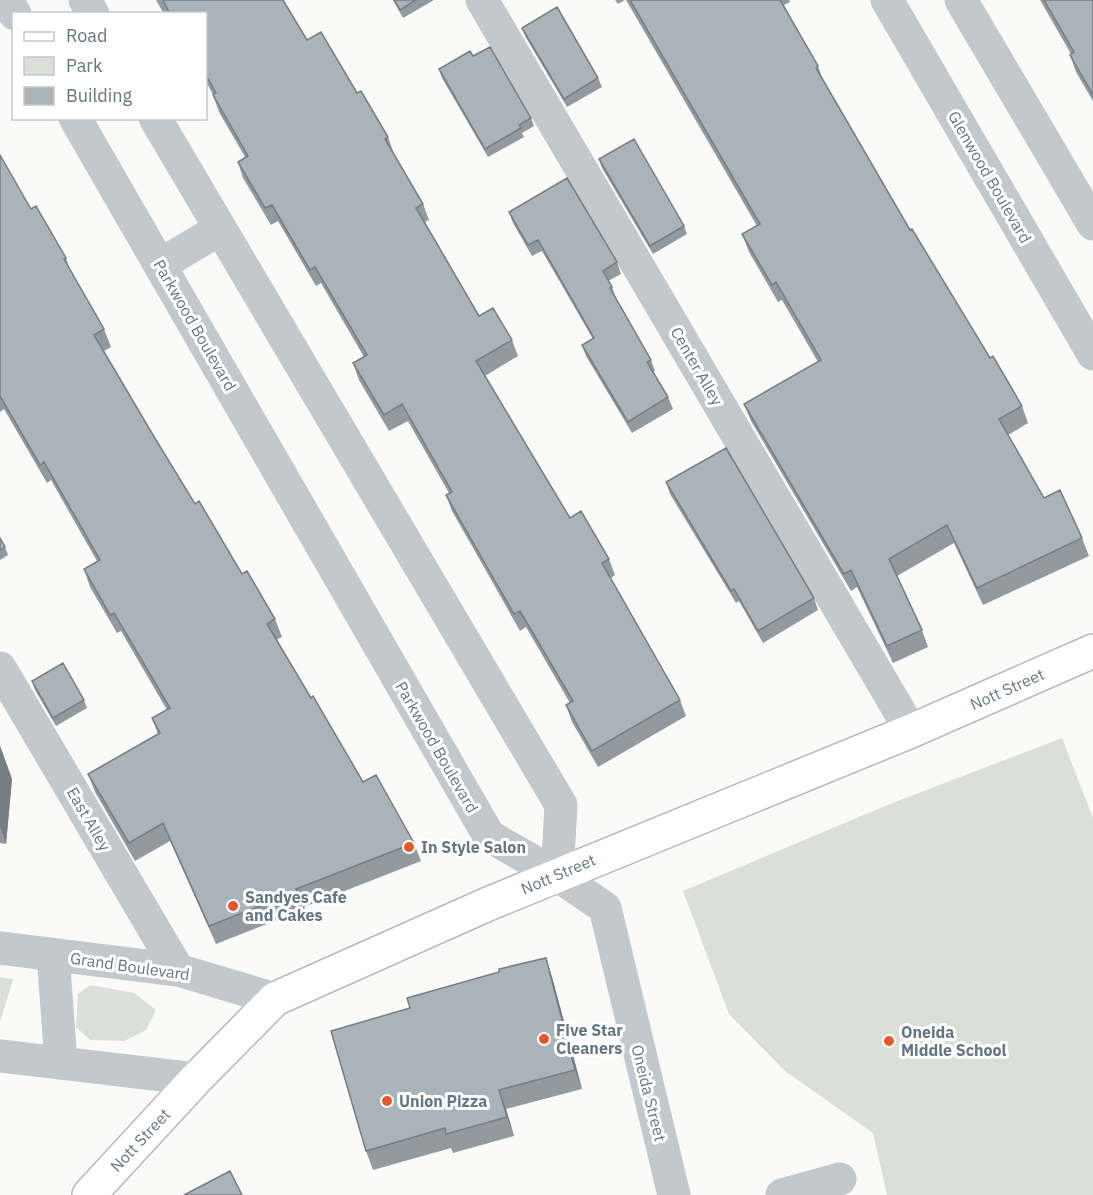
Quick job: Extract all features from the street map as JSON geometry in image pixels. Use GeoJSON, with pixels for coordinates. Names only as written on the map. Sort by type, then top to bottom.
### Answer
{"type":"FeatureCollection","features":[{"type":"Feature","properties":{"kind":"main road","name":"Nott Street"},"geometry":{"type":"LineString","coordinates":[[89,1195],[196,1079],[275,999],[556,875],[1091,657]]}},
{"type":"Feature","properties":{"kind":"street","name":"Center Alley"},"geometry":{"type":"LineString","coordinates":[[482,0],[911,731]]}},
{"type":"Feature","properties":{"kind":"street","name":"Glenwood Boulevard"},"geometry":{"type":"LineString","coordinates":[[887,0],[1093,354]]}},
{"type":"Feature","properties":{"kind":"street"},"geometry":{"type":"LineString","coordinates":[[962,0],[1093,224]]}},
{"type":"Feature","properties":{"kind":"street","name":"Parkwood Boulevard"},"geometry":{"type":"LineString","coordinates":[[76,120],[489,836],[556,875]]}},
{"type":"Feature","properties":{"kind":"street"},"geometry":{"type":"LineString","coordinates":[[156,120],[561,805],[556,875]]}},
{"type":"Feature","properties":{"kind":"street"},"geometry":{"type":"LineString","coordinates":[[160,265],[220,229]]}},
{"type":"Feature","properties":{"kind":"street","name":"East Alley"},"geometry":{"type":"LineString","coordinates":[[0,668],[178,970]]}},
{"type":"Feature","properties":{"kind":"street","name":"Oneida Street"},"geometry":{"type":"LineString","coordinates":[[556,875],[605,908],[674,1195]]}},
{"type":"Feature","properties":{"kind":"street","name":"Grand Boulevard"},"geometry":{"type":"LineString","coordinates":[[0,948],[178,970],[275,999]]}},
{"type":"Feature","properties":{"kind":"street","name":"Grand Boulevard"},"geometry":{"type":"LineString","coordinates":[[53,955],[61,1062]]}},
{"type":"Feature","properties":{"kind":"street"},"geometry":{"type":"LineString","coordinates":[[0,1056],[196,1079]]}},
{"type":"Feature","properties":{"kind":"street"},"geometry":{"type":"LineString","coordinates":[[782,1195],[840,1179]]}},
{"type":"Feature","properties":{"kind":"green space","name":"Oneida Middle School"},"geometry":{"type":"Polygon","coordinates":[[[1062,738],[1093,818],[1093,1195],[887,1195],[873,1133],[785,1071],[729,1014],[683,891],[890,804],[1062,738]]]}},
{"type":"Feature","properties":{"kind":"green space"},"geometry":{"type":"Polygon","coordinates":[[[0,977],[13,979],[0,1022],[0,977]]]}},
{"type":"Feature","properties":{"kind":"green space"},"geometry":{"type":"Polygon","coordinates":[[[90,985],[134,993],[156,1010],[146,1030],[124,1041],[90,1040],[76,1027],[78,994],[90,985]]]}},
{"type":"Feature","properties":{"kind":"building"},"geometry":{"type":"Polygon","coordinates":[[[163,0],[283,0],[307,40],[321,32],[357,93],[361,91],[388,137],[385,139],[423,204],[416,208],[479,316],[493,308],[512,340],[476,361],[570,518],[581,511],[609,559],[602,563],[680,700],[592,751],[566,705],[573,701],[520,611],[514,614],[446,495],[452,492],[402,404],[384,415],[353,363],[367,355],[315,267],[310,270],[272,205],[265,208],[238,162],[248,156],[213,95],[216,93],[207,77],[207,12],[169,12],[163,0]]]}},
{"type":"Feature","properties":{"kind":"building"},"geometry":{"type":"Polygon","coordinates":[[[394,0],[416,0],[400,10],[394,0]]]}},
{"type":"Feature","properties":{"kind":"building"},"geometry":{"type":"Polygon","coordinates":[[[630,0],[780,0],[818,66],[816,68],[910,230],[912,229],[990,358],[993,356],[1022,406],[999,419],[1044,498],[1060,490],[1082,538],[977,588],[947,525],[889,559],[922,630],[887,646],[851,570],[844,574],[744,404],[821,360],[776,282],[772,285],[742,234],[760,224],[630,0]]]}},
{"type":"Feature","properties":{"kind":"building"},"geometry":{"type":"Polygon","coordinates":[[[1044,0],[1093,0],[1093,95],[1070,55],[1074,52],[1044,0]]]}},
{"type":"Feature","properties":{"kind":"building"},"geometry":{"type":"Polygon","coordinates":[[[557,7],[598,78],[564,99],[522,28],[557,7]]]}},
{"type":"Feature","properties":{"kind":"building"},"geometry":{"type":"Polygon","coordinates":[[[490,47],[531,118],[519,125],[521,128],[485,149],[439,69],[470,51],[473,56],[490,47]]]}},
{"type":"Feature","properties":{"kind":"building"},"geometry":{"type":"Polygon","coordinates":[[[634,139],[684,226],[650,246],[599,159],[634,139]]]}},
{"type":"Feature","properties":{"kind":"building"},"geometry":{"type":"Polygon","coordinates":[[[0,155],[31,209],[36,206],[66,258],[64,259],[104,329],[94,335],[153,435],[195,504],[199,501],[242,574],[247,571],[275,619],[267,624],[311,698],[313,696],[363,782],[376,775],[414,843],[209,926],[163,823],[129,843],[88,774],[160,733],[152,718],[170,708],[114,613],[110,615],[84,569],[100,560],[44,462],[40,465],[0,396],[0,155]]]}},
{"type":"Feature","properties":{"kind":"building"},"geometry":{"type":"Polygon","coordinates":[[[567,178],[617,262],[603,271],[612,287],[610,288],[651,360],[647,362],[668,397],[628,422],[582,345],[594,338],[538,240],[528,245],[509,212],[567,178]]]}},
{"type":"Feature","properties":{"kind":"building"},"geometry":{"type":"Polygon","coordinates":[[[726,448],[814,598],[758,631],[734,589],[731,591],[666,482],[726,448]]]}},
{"type":"Feature","properties":{"kind":"building"},"geometry":{"type":"Polygon","coordinates":[[[0,538],[5,547],[0,550],[0,538]]]}},
{"type":"Feature","properties":{"kind":"building"},"geometry":{"type":"Polygon","coordinates":[[[63,663],[84,700],[53,718],[32,681],[63,663]]]}},
{"type":"Feature","properties":{"kind":"building"},"geometry":{"type":"Polygon","coordinates":[[[546,958],[575,1070],[499,1090],[507,1117],[446,1134],[445,1128],[366,1151],[331,1031],[410,1008],[407,998],[499,972],[499,969],[546,958]]]}},
{"type":"Feature","properties":{"kind":"building"},"geometry":{"type":"Polygon","coordinates":[[[230,1171],[242,1195],[184,1195],[230,1171]]]}},
{"type":"Feature","properties":{"kind":"place","name":"In Style Salon"},"geometry":{"type":"Point","coordinates":[409,847]}},
{"type":"Feature","properties":{"kind":"place","name":"Sandyes Cafe and Cakes"},"geometry":{"type":"Point","coordinates":[233,906]}},
{"type":"Feature","properties":{"kind":"place","name":"Five Star Cleaners"},"geometry":{"type":"Point","coordinates":[544,1039]}},
{"type":"Feature","properties":{"kind":"place","name":"Oneida Middle School"},"geometry":{"type":"Point","coordinates":[889,1041]}},
{"type":"Feature","properties":{"kind":"place","name":"Union Pizza"},"geometry":{"type":"Point","coordinates":[387,1101]}}]}
